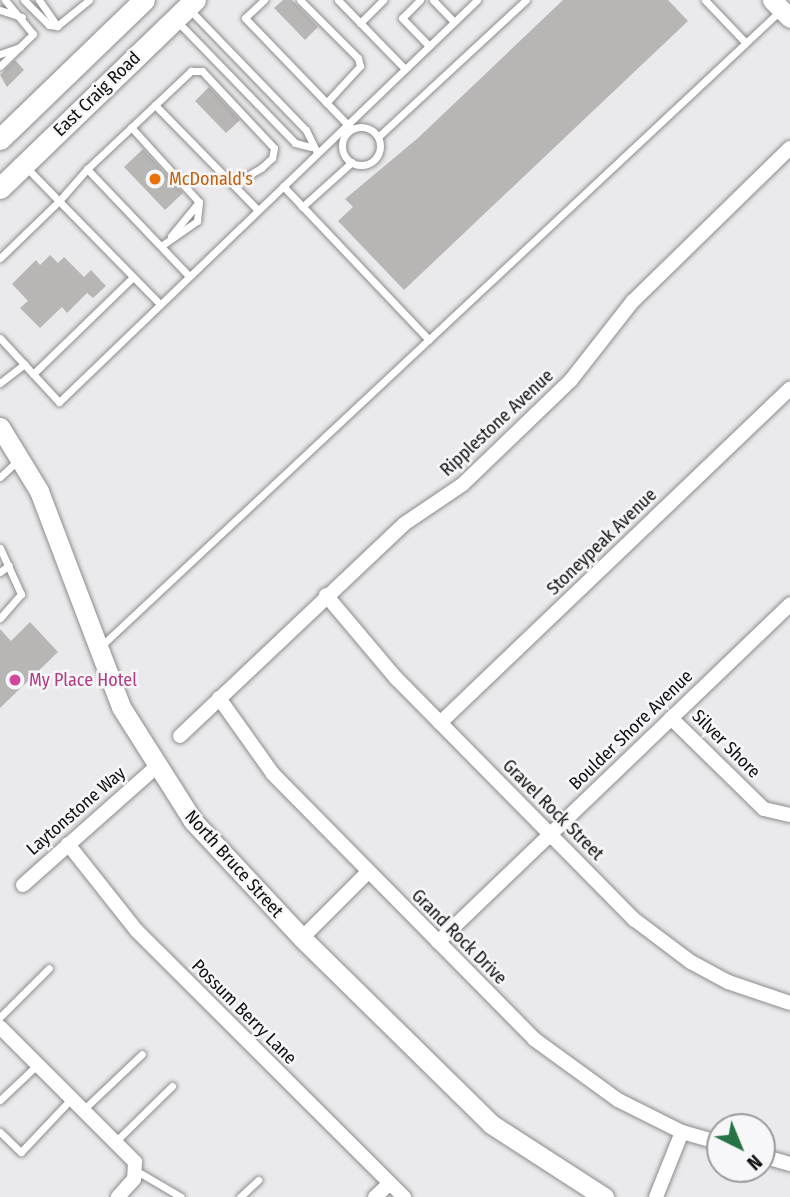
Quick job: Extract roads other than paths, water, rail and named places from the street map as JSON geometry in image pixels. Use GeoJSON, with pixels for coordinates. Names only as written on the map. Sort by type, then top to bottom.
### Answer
{"type":"FeatureCollection","features":[{"type":"Feature","properties":{"kind":"main road","name":"East Craig Road"},"geometry":{"type":"LineString","coordinates":[[0,139],[144,0]]}},
{"type":"Feature","properties":{"kind":"main road"},"geometry":{"type":"LineString","coordinates":[[155,0],[184,7]]}},
{"type":"Feature","properties":{"kind":"main road","name":"East Craig Road"},"geometry":{"type":"LineString","coordinates":[[0,188],[184,7]]}},
{"type":"Feature","properties":{"kind":"street","name":"Ripplestone Avenue"},"geometry":{"type":"LineString","coordinates":[[180,736],[326,595],[404,524],[463,484],[571,380],[633,301],[789,146]]}},
{"type":"Feature","properties":{"kind":"street","name":"Stoneypeak Avenue"},"geometry":{"type":"LineString","coordinates":[[440,723],[790,388]]}},
{"type":"Feature","properties":{"kind":"street","name":"North Bruce Street"},"geometry":{"type":"LineString","coordinates":[[0,427],[39,491],[73,574],[97,650],[155,768],[193,821],[302,938],[491,1124],[604,1197]]}},
{"type":"Feature","properties":{"kind":"street","name":"Gravel Rock Street"},"geometry":{"type":"LineString","coordinates":[[326,595],[440,723],[635,920],[691,962],[728,982],[790,1003]]}},
{"type":"Feature","properties":{"kind":"street","name":"Boulder Shore Avenue"},"geometry":{"type":"LineString","coordinates":[[438,943],[790,604]]}},
{"type":"Feature","properties":{"kind":"street","name":"Grand Rock Drive"},"geometry":{"type":"LineString","coordinates":[[219,698],[272,774],[534,1039],[575,1072],[618,1100],[682,1132],[706,1139]]}},
{"type":"Feature","properties":{"kind":"street","name":"Silver Shore"},"geometry":{"type":"LineString","coordinates":[[671,718],[764,809],[790,815]]}},
{"type":"Feature","properties":{"kind":"street","name":"Laytonstone Way"},"geometry":{"type":"LineString","coordinates":[[23,884],[155,768]]}},
{"type":"Feature","properties":{"kind":"street","name":"Possum Berry Lane"},"geometry":{"type":"LineString","coordinates":[[68,844],[137,931],[404,1197]]}},
{"type":"Feature","properties":{"kind":"street"},"geometry":{"type":"LineString","coordinates":[[302,938],[368,872]]}},
{"type":"Feature","properties":{"kind":"street"},"geometry":{"type":"LineString","coordinates":[[0,1027],[70,1100],[135,1162],[134,1179],[118,1197]]}},
{"type":"Feature","properties":{"kind":"street"},"geometry":{"type":"LineString","coordinates":[[656,1197],[682,1132]]}},
{"type":"Feature","properties":{"kind":"street"},"geometry":{"type":"LineString","coordinates":[[375,1197],[389,1184]]}},
{"type":"Feature","properties":{"kind":"lane"},"geometry":{"type":"LineString","coordinates":[[0,66],[33,34],[22,17],[5,0]]}},
{"type":"Feature","properties":{"kind":"lane"},"geometry":{"type":"LineString","coordinates":[[24,0],[49,25],[57,26],[89,0]]}},
{"type":"Feature","properties":{"kind":"lane"},"geometry":{"type":"LineString","coordinates":[[39,0],[57,26]]}},
{"type":"Feature","properties":{"kind":"lane"},"geometry":{"type":"LineString","coordinates":[[264,0],[244,18],[350,127],[366,127],[379,136]]}},
{"type":"Feature","properties":{"kind":"lane"},"geometry":{"type":"LineString","coordinates":[[300,0],[360,66],[326,103]]}},
{"type":"Feature","properties":{"kind":"lane"},"geometry":{"type":"LineString","coordinates":[[338,0],[405,69]]}},
{"type":"Feature","properties":{"kind":"lane"},"geometry":{"type":"LineString","coordinates":[[360,23],[383,0]]}},
{"type":"Feature","properties":{"kind":"lane"},"geometry":{"type":"LineString","coordinates":[[420,0],[402,18],[429,46]]}},
{"type":"Feature","properties":{"kind":"lane"},"geometry":{"type":"LineString","coordinates":[[433,0],[454,22]]}},
{"type":"Feature","properties":{"kind":"lane"},"geometry":{"type":"LineString","coordinates":[[0,338],[59,401],[283,186],[314,150],[350,127],[405,69],[477,0]]}},
{"type":"Feature","properties":{"kind":"lane"},"geometry":{"type":"LineString","coordinates":[[379,136],[526,0]]}},
{"type":"Feature","properties":{"kind":"lane"},"geometry":{"type":"LineString","coordinates":[[705,0],[746,43]]}},
{"type":"Feature","properties":{"kind":"lane"},"geometry":{"type":"LineString","coordinates":[[184,7],[295,143],[314,150]]}},
{"type":"Feature","properties":{"kind":"lane"},"geometry":{"type":"LineString","coordinates":[[184,7],[306,130],[314,150]]}},
{"type":"Feature","properties":{"kind":"lane"},"geometry":{"type":"LineString","coordinates":[[97,650],[781,9]]}},
{"type":"Feature","properties":{"kind":"lane"},"geometry":{"type":"LineString","coordinates":[[0,10],[22,17]]}},
{"type":"Feature","properties":{"kind":"lane"},"geometry":{"type":"LineString","coordinates":[[0,54],[20,47]]}},
{"type":"Feature","properties":{"kind":"lane"},"geometry":{"type":"LineString","coordinates":[[0,258],[60,201],[87,169],[191,71],[202,71],[274,148],[272,158],[261,168],[233,184]]}},
{"type":"Feature","properties":{"kind":"lane"},"geometry":{"type":"LineString","coordinates":[[155,105],[258,210]]}},
{"type":"Feature","properties":{"kind":"lane"},"geometry":{"type":"LineString","coordinates":[[350,127],[342,143],[352,162]]}},
{"type":"Feature","properties":{"kind":"lane"},"geometry":{"type":"LineString","coordinates":[[131,128],[199,202],[197,221],[161,246]]}},
{"type":"Feature","properties":{"kind":"lane"},"geometry":{"type":"LineString","coordinates":[[303,207],[352,162],[372,162],[380,152],[379,136]]}},
{"type":"Feature","properties":{"kind":"lane"},"geometry":{"type":"LineString","coordinates":[[24,165],[160,304]]}},
{"type":"Feature","properties":{"kind":"lane"},"geometry":{"type":"LineString","coordinates":[[87,169],[189,276]]}},
{"type":"Feature","properties":{"kind":"lane"},"geometry":{"type":"LineString","coordinates":[[283,186],[429,340]]}},
{"type":"Feature","properties":{"kind":"lane"},"geometry":{"type":"LineString","coordinates":[[33,374],[133,277]]}},
{"type":"Feature","properties":{"kind":"lane"},"geometry":{"type":"LineString","coordinates":[[0,383],[24,364]]}},
{"type":"Feature","properties":{"kind":"lane"},"geometry":{"type":"LineString","coordinates":[[0,477],[19,458]]}},
{"type":"Feature","properties":{"kind":"lane"},"geometry":{"type":"LineString","coordinates":[[0,548],[21,593],[0,618]]}},
{"type":"Feature","properties":{"kind":"lane"},"geometry":{"type":"LineString","coordinates":[[0,572],[9,565]]}},
{"type":"Feature","properties":{"kind":"lane"},"geometry":{"type":"LineString","coordinates":[[0,1017],[49,968]]}},
{"type":"Feature","properties":{"kind":"lane"},"geometry":{"type":"LineString","coordinates":[[83,1110],[142,1054]]}},
{"type":"Feature","properties":{"kind":"lane"},"geometry":{"type":"LineString","coordinates":[[0,1100],[37,1065]]}},
{"type":"Feature","properties":{"kind":"lane"},"geometry":{"type":"LineString","coordinates":[[114,1142],[172,1086]]}},
{"type":"Feature","properties":{"kind":"lane"},"geometry":{"type":"LineString","coordinates":[[0,1132],[21,1152],[70,1100]]}},
{"type":"Feature","properties":{"kind":"lane"},"geometry":{"type":"LineString","coordinates":[[134,1170],[181,1197]]}},
{"type":"Feature","properties":{"kind":"lane"},"geometry":{"type":"LineString","coordinates":[[240,1197],[258,1180]]}},
{"type":"Feature","properties":{"kind":"place","name":"McDonald's"},"geometry":{"type":"Point","coordinates":[155,179]}},
{"type":"Feature","properties":{"kind":"place","name":"My Place Hotel"},"geometry":{"type":"Point","coordinates":[15,680]}}]}
